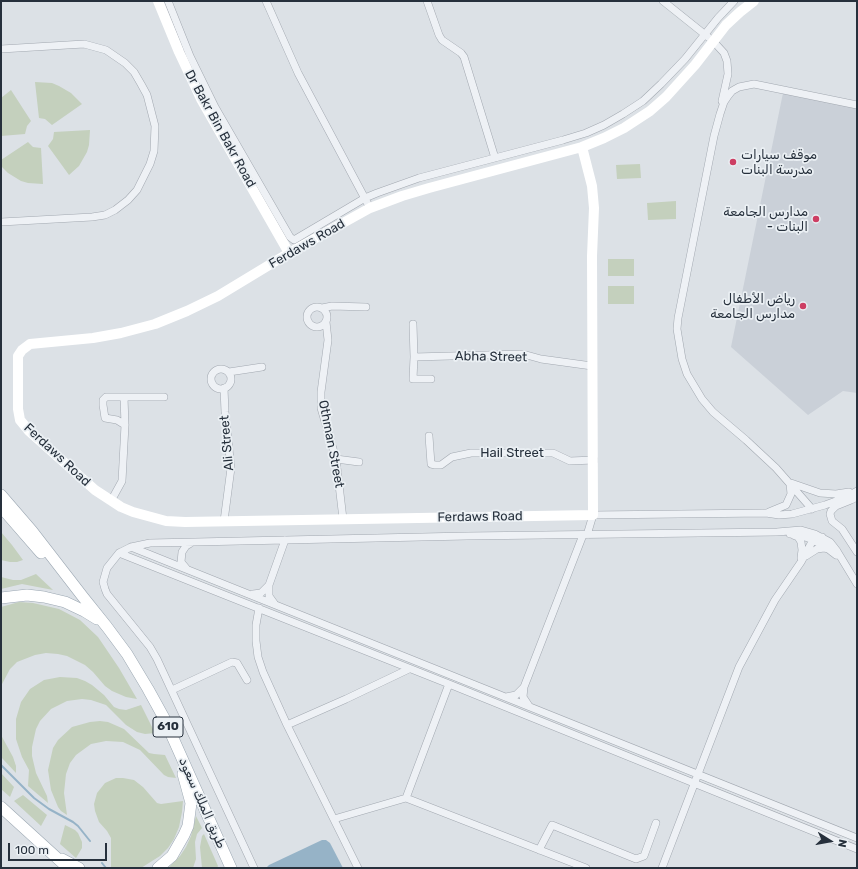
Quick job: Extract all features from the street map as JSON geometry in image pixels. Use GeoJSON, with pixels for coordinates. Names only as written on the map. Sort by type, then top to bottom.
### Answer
{"type":"FeatureCollection","features":[{"type":"Feature","properties":{"kind":"main road"},"geometry":{"type":"LineString","coordinates":[[1,494],[32,531],[83,597]]}},
{"type":"Feature","properties":{"kind":"main road"},"geometry":{"type":"LineString","coordinates":[[1,508],[83,597]]}},
{"type":"Feature","properties":{"kind":"main road"},"geometry":{"type":"LineString","coordinates":[[1,598],[27,595],[66,602],[84,611],[107,626]]}},
{"type":"Feature","properties":{"kind":"main road","name":"طريق الملك سعود"},"geometry":{"type":"LineString","coordinates":[[83,597],[107,626],[126,654],[164,718],[231,868]]}},
{"type":"Feature","properties":{"kind":"main road"},"geometry":{"type":"LineString","coordinates":[[158,868],[172,856],[180,844],[188,826],[190,814],[190,803],[176,745]]}},
{"type":"Feature","properties":{"kind":"main road"},"geometry":{"type":"LineString","coordinates":[[1,807],[68,868]]}},
{"type":"Feature","properties":{"kind":"main road"},"geometry":{"type":"LineString","coordinates":[[51,853],[79,868]]}},
{"type":"Feature","properties":{"kind":"street","name":"Dr Bakr Bin Bakr Road"},"geometry":{"type":"LineString","coordinates":[[158,1],[179,52],[201,99],[289,254]]}},
{"type":"Feature","properties":{"kind":"street"},"geometry":{"type":"LineString","coordinates":[[168,1],[190,56],[215,107],[292,239],[297,239],[377,192],[419,178],[586,133],[623,114],[642,101],[661,84],[685,59],[718,18],[734,1]]}},
{"type":"Feature","properties":{"kind":"street"},"geometry":{"type":"LineString","coordinates":[[266,1],[298,73],[370,208]]}},
{"type":"Feature","properties":{"kind":"street"},"geometry":{"type":"LineString","coordinates":[[427,1],[442,40],[462,53],[464,57],[495,158]]}},
{"type":"Feature","properties":{"kind":"street"},"geometry":{"type":"LineString","coordinates":[[663,1],[713,41],[724,54],[727,61],[728,74],[680,305],[677,329],[682,359],[687,374],[702,400],[713,412],[776,468],[812,509]]}},
{"type":"Feature","properties":{"kind":"street","name":"Ferdaws Road"},"geometry":{"type":"LineString","coordinates":[[593,515],[166,521],[132,512],[111,501],[95,490],[28,432],[20,420],[18,409],[18,356],[22,350],[30,344],[120,334],[155,324],[218,296],[370,208],[402,196],[582,147],[604,138],[624,128],[650,111],[680,84],[713,41],[740,12],[754,1]]}},
{"type":"Feature","properties":{"kind":"street"},"geometry":{"type":"LineString","coordinates":[[1,49],[84,44],[106,50],[126,63],[134,72],[141,84],[147,95],[152,112],[155,126],[155,138],[154,152],[143,178],[128,200],[115,210],[105,215],[92,217],[1,222]]}},
{"type":"Feature","properties":{"kind":"street"},"geometry":{"type":"LineString","coordinates":[[720,114],[724,102],[732,91],[744,85],[754,84],[857,105]]}},
{"type":"Feature","properties":{"kind":"street"},"geometry":{"type":"LineString","coordinates":[[529,706],[523,697],[524,687],[593,515],[593,197],[588,168],[582,147]]}},
{"type":"Feature","properties":{"kind":"street"},"geometry":{"type":"LineString","coordinates":[[322,308],[327,316],[326,322],[322,326],[316,327],[310,324],[307,319],[308,313],[312,308],[332,306],[366,307]]}},
{"type":"Feature","properties":{"kind":"street","name":"Othman Street"},"geometry":{"type":"LineString","coordinates":[[326,322],[328,340],[321,392],[322,408],[336,459],[343,519]]}},
{"type":"Feature","properties":{"kind":"street"},"geometry":{"type":"LineString","coordinates":[[413,324],[413,379],[431,379]]}},
{"type":"Feature","properties":{"kind":"street","name":"Abha Street"},"geometry":{"type":"LineString","coordinates":[[414,357],[523,354],[542,359],[592,366]]}},
{"type":"Feature","properties":{"kind":"street"},"geometry":{"type":"LineString","coordinates":[[228,372],[231,381],[224,388],[218,388],[213,384],[212,378],[214,372],[223,370],[228,372],[262,367]]}},
{"type":"Feature","properties":{"kind":"street","name":"Ali Street"},"geometry":{"type":"LineString","coordinates":[[224,388],[231,468],[224,521]]}},
{"type":"Feature","properties":{"kind":"street"},"geometry":{"type":"LineString","coordinates":[[125,422],[105,418],[103,400],[106,396],[164,397]]}},
{"type":"Feature","properties":{"kind":"street"},"geometry":{"type":"LineString","coordinates":[[111,501],[122,481],[125,422],[124,397]]}},
{"type":"Feature","properties":{"kind":"street","name":"Hail Street"},"geometry":{"type":"LineString","coordinates":[[429,436],[431,464],[435,465],[440,465],[452,458],[471,454],[553,453],[570,461],[594,460]]}},
{"type":"Feature","properties":{"kind":"street"},"geometry":{"type":"LineString","coordinates":[[336,459],[359,462]]}},
{"type":"Feature","properties":{"kind":"street"},"geometry":{"type":"LineString","coordinates":[[789,483],[812,491],[828,494],[857,490]]}},
{"type":"Feature","properties":{"kind":"street"},"geometry":{"type":"LineString","coordinates":[[766,513],[786,506],[791,494],[789,483]]}},
{"type":"Feature","properties":{"kind":"street"},"geometry":{"type":"LineString","coordinates":[[593,515],[792,514],[844,498],[857,490]]}},
{"type":"Feature","properties":{"kind":"street"},"geometry":{"type":"LineString","coordinates":[[857,497],[836,506],[830,514],[832,521],[842,529],[857,552]]}},
{"type":"Feature","properties":{"kind":"street"},"geometry":{"type":"LineString","coordinates":[[254,868],[157,659],[150,647],[107,594],[105,589],[103,582],[107,568],[119,553],[131,546],[150,543],[459,536],[777,532],[801,530],[822,537],[833,546],[857,584]]}},
{"type":"Feature","properties":{"kind":"street"},"geometry":{"type":"LineString","coordinates":[[777,532],[800,535],[813,540],[831,550],[843,562]]}},
{"type":"Feature","properties":{"kind":"street"},"geometry":{"type":"LineString","coordinates":[[791,534],[798,537],[801,542],[801,562]]}},
{"type":"Feature","properties":{"kind":"street"},"geometry":{"type":"LineString","coordinates":[[801,562],[813,540],[816,537],[822,537]]}},
{"type":"Feature","properties":{"kind":"street"},"geometry":{"type":"LineString","coordinates":[[274,604],[269,596],[269,585],[285,540]]}},
{"type":"Feature","properties":{"kind":"street"},"geometry":{"type":"LineString","coordinates":[[187,569],[181,562],[182,552],[186,546],[193,542]]}},
{"type":"Feature","properties":{"kind":"street"},"geometry":{"type":"LineString","coordinates":[[131,546],[857,838]]}},
{"type":"Feature","properties":{"kind":"street"},"geometry":{"type":"LineString","coordinates":[[662,868],[739,667],[775,600],[801,562],[814,550],[824,548],[831,550]]}},
{"type":"Feature","properties":{"kind":"street"},"geometry":{"type":"LineString","coordinates":[[119,553],[260,608],[857,849]]}},
{"type":"Feature","properties":{"kind":"street"},"geometry":{"type":"LineString","coordinates":[[250,594],[261,593],[269,585]]}},
{"type":"Feature","properties":{"kind":"street"},"geometry":{"type":"LineString","coordinates":[[260,608],[256,625],[256,641],[258,658],[263,672],[287,725],[358,868]]}},
{"type":"Feature","properties":{"kind":"street"},"geometry":{"type":"LineString","coordinates":[[337,639],[341,630]]}},
{"type":"Feature","properties":{"kind":"street"},"geometry":{"type":"LineString","coordinates":[[172,690],[232,662],[237,662],[247,680]]}},
{"type":"Feature","properties":{"kind":"street"},"geometry":{"type":"LineString","coordinates":[[287,725],[346,699],[409,668]]}},
{"type":"Feature","properties":{"kind":"street"},"geometry":{"type":"LineString","coordinates":[[406,798],[449,684]]}},
{"type":"Feature","properties":{"kind":"street"},"geometry":{"type":"LineString","coordinates":[[506,697],[516,695],[524,687]]}},
{"type":"Feature","properties":{"kind":"street"},"geometry":{"type":"LineString","coordinates":[[334,819],[406,798],[586,868]]}},
{"type":"Feature","properties":{"kind":"street"},"geometry":{"type":"LineString","coordinates":[[540,850],[552,825],[636,859],[644,856],[656,823]]}},
{"type":"Feature","properties":{"kind":"shaded area"},"geometry":{"type":"Polygon","coordinates":[[[783,93],[857,108],[857,393],[843,391],[808,415],[731,347],[783,93]]]}},
{"type":"Feature","properties":{"kind":"green space"},"geometry":{"type":"Polygon","coordinates":[[[35,82],[52,83],[59,86],[71,93],[82,104],[52,125],[45,119],[39,118],[35,82]]]}},
{"type":"Feature","properties":{"kind":"green space"},"geometry":{"type":"Polygon","coordinates":[[[11,90],[31,121],[27,126],[25,134],[1,136],[1,98],[11,90]]]}},
{"type":"Feature","properties":{"kind":"green space"},"geometry":{"type":"Polygon","coordinates":[[[90,130],[87,152],[79,166],[69,175],[48,146],[53,139],[54,132],[90,130]]]}},
{"type":"Feature","properties":{"kind":"green space"},"geometry":{"type":"Polygon","coordinates":[[[28,142],[33,147],[41,148],[43,184],[21,181],[8,173],[1,166],[1,160],[28,142]]]}},
{"type":"Feature","properties":{"kind":"green space"},"geometry":{"type":"Polygon","coordinates":[[[640,164],[641,178],[617,179],[616,165],[640,164]]]}},
{"type":"Feature","properties":{"kind":"green space"},"geometry":{"type":"Polygon","coordinates":[[[676,201],[676,219],[648,220],[647,203],[676,201]]]}},
{"type":"Feature","properties":{"kind":"green space"},"geometry":{"type":"Polygon","coordinates":[[[608,259],[634,259],[634,276],[608,276],[608,259]]]}},
{"type":"Feature","properties":{"kind":"green space"},"geometry":{"type":"Polygon","coordinates":[[[608,286],[634,286],[634,304],[608,304],[608,286]]]}},
{"type":"Feature","properties":{"kind":"green space"},"geometry":{"type":"Polygon","coordinates":[[[1,532],[23,560],[10,562],[1,560],[1,532]]]}},
{"type":"Feature","properties":{"kind":"green space"},"geometry":{"type":"Polygon","coordinates":[[[36,574],[53,590],[22,584],[1,589],[1,577],[21,580],[36,574]]]}},
{"type":"Feature","properties":{"kind":"green space"},"geometry":{"type":"Polygon","coordinates":[[[19,602],[33,603],[59,609],[80,620],[98,637],[119,668],[137,699],[126,697],[112,691],[105,686],[85,665],[67,656],[58,654],[46,653],[35,655],[17,662],[10,669],[1,686],[1,607],[19,602]]]}},
{"type":"Feature","properties":{"kind":"green space"},"geometry":{"type":"Polygon","coordinates":[[[60,677],[77,678],[85,681],[104,695],[114,707],[119,709],[126,710],[141,705],[155,733],[145,734],[137,732],[126,725],[106,705],[91,700],[82,699],[67,701],[51,709],[40,721],[36,729],[32,747],[32,756],[36,773],[47,796],[48,803],[28,786],[29,770],[22,757],[16,739],[16,719],[21,702],[30,689],[44,680],[60,677]]]}},
{"type":"Feature","properties":{"kind":"green space"},"geometry":{"type":"Polygon","coordinates":[[[100,721],[108,722],[124,729],[149,753],[165,755],[176,778],[164,775],[140,750],[123,742],[106,741],[91,744],[76,755],[70,763],[66,774],[64,793],[67,815],[58,807],[51,790],[48,770],[53,748],[58,740],[72,727],[100,721]]]}},
{"type":"Feature","properties":{"kind":"green space"},"geometry":{"type":"Polygon","coordinates":[[[1,735],[13,757],[16,766],[16,773],[1,757],[1,735]]]}},
{"type":"Feature","properties":{"kind":"green space"},"geometry":{"type":"Polygon","coordinates":[[[1,773],[14,787],[10,797],[1,789],[1,773]]]}},
{"type":"Feature","properties":{"kind":"green space"},"geometry":{"type":"Polygon","coordinates":[[[116,778],[134,780],[143,787],[157,803],[161,804],[183,801],[179,827],[174,839],[160,856],[141,868],[111,868],[111,838],[99,822],[95,811],[94,804],[97,793],[105,783],[116,778]]]}},
{"type":"Feature","properties":{"kind":"green space"},"geometry":{"type":"Polygon","coordinates":[[[23,795],[47,815],[41,826],[14,801],[23,795]]]}},
{"type":"Feature","properties":{"kind":"green space"},"geometry":{"type":"Polygon","coordinates":[[[196,816],[202,828],[197,834],[195,842],[196,859],[193,868],[168,868],[180,856],[186,847],[191,836],[196,816]]]}},
{"type":"Feature","properties":{"kind":"green space"},"geometry":{"type":"Polygon","coordinates":[[[65,825],[78,833],[82,842],[82,848],[76,858],[60,844],[65,825]]]}},
{"type":"Feature","properties":{"kind":"green space"},"geometry":{"type":"Polygon","coordinates":[[[204,834],[218,866],[217,868],[202,868],[200,847],[202,836],[204,834]]]}},
{"type":"Feature","properties":{"kind":"water"},"geometry":{"type":"Polygon","coordinates":[[[322,840],[326,840],[330,843],[343,868],[266,868],[269,865],[322,840]]]}},
{"type":"Feature","properties":{"kind":"waterway"},"geometry":{"type":"LineString","coordinates":[[1,765],[34,798],[49,809],[73,822],[90,841]]}},
{"type":"Feature","properties":{"kind":"waterway"},"geometry":{"type":"LineString","coordinates":[[102,863],[106,868]]}},
{"type":"Feature","properties":{"kind":"place","name":"موقف سيارات مدرسة البنات"},"geometry":{"type":"Point","coordinates":[733,162]}},
{"type":"Feature","properties":{"kind":"place","name":"مدارس الجامعة - البنات"},"geometry":{"type":"Point","coordinates":[816,219]}},
{"type":"Feature","properties":{"kind":"place","name":"رياض الأطفال مدارس الجامعة"},"geometry":{"type":"Point","coordinates":[803,306]}}]}
